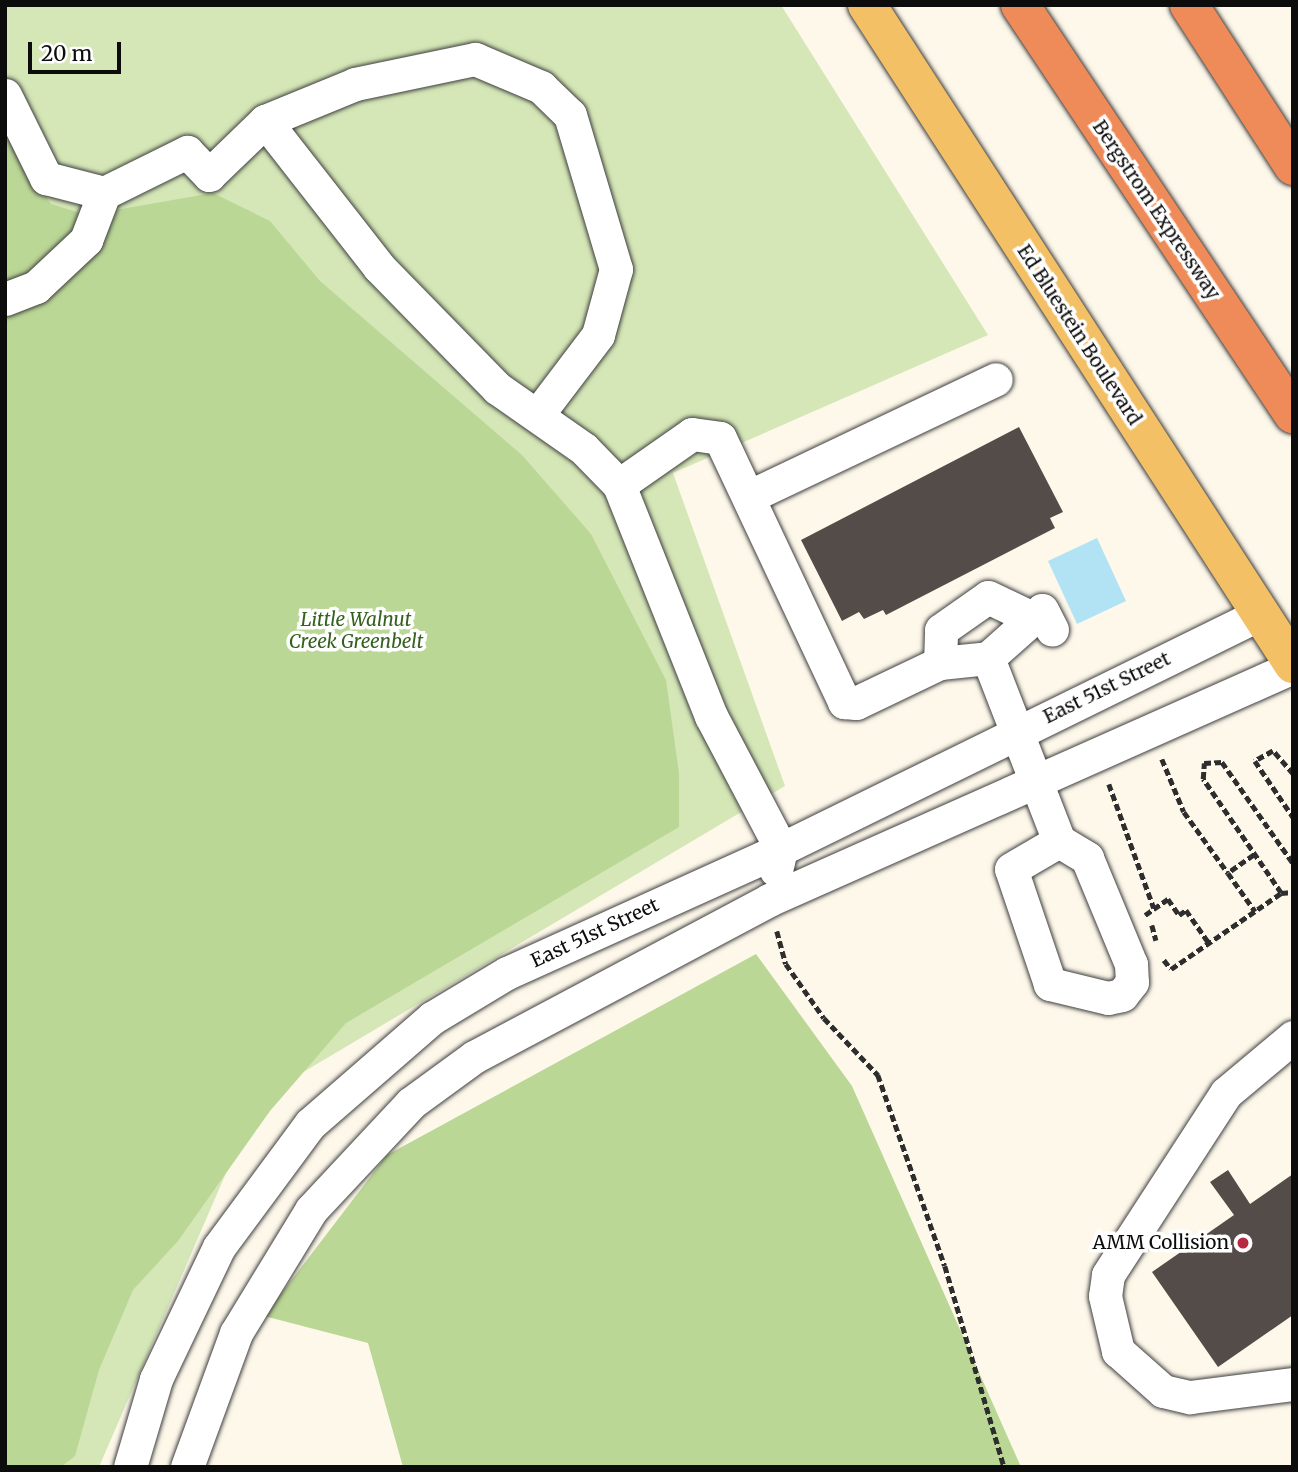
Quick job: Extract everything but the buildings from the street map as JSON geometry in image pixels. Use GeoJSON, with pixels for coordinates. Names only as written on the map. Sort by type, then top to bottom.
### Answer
{"type":"FeatureCollection","features":[{"type":"Feature","properties":{"kind":"highway","name":"Bergstrom Expressway"},"geometry":{"type":"LineString","coordinates":[[1020,5],[1293,414]]}},
{"type":"Feature","properties":{"kind":"highway"},"geometry":{"type":"LineString","coordinates":[[1189,5],[1293,166]]}},
{"type":"Feature","properties":{"kind":"main road","name":"Ed Bluestein Boulevard"},"geometry":{"type":"LineString","coordinates":[[867,5],[1293,665]]}},
{"type":"Feature","properties":{"kind":"street"},"geometry":{"type":"LineString","coordinates":[[5,95],[46,178],[104,193],[187,152],[209,175],[265,121],[355,84],[475,59],[541,86],[570,115],[615,269],[598,335],[538,414]]}},
{"type":"Feature","properties":{"kind":"street"},"geometry":{"type":"LineString","coordinates":[[265,121],[379,267],[497,388],[538,414],[619,485],[711,716],[781,849],[769,900]]}},
{"type":"Feature","properties":{"kind":"street"},"geometry":{"type":"LineString","coordinates":[[5,299],[36,287],[86,240],[104,193]]}},
{"type":"Feature","properties":{"kind":"street"},"geometry":{"type":"LineString","coordinates":[[750,496],[996,379]]}},
{"type":"Feature","properties":{"kind":"street"},"geometry":{"type":"LineString","coordinates":[[619,485],[692,434],[706,432],[730,451],[844,702],[856,703],[940,663],[988,657],[1041,623],[988,597],[941,630],[940,663]]}},
{"type":"Feature","properties":{"kind":"street","name":"East 51st Street"},"geometry":{"type":"LineString","coordinates":[[130,1467],[156,1379],[219,1247],[310,1124],[369,1067],[432,1018],[507,974],[781,849],[1260,614]]}},
{"type":"Feature","properties":{"kind":"street"},"geometry":{"type":"LineString","coordinates":[[988,657],[1038,779],[1059,841],[1087,858],[1131,964],[1132,982],[1122,995],[1108,998],[1050,984],[1012,869],[1059,841]]}},
{"type":"Feature","properties":{"kind":"street"},"geometry":{"type":"LineString","coordinates":[[187,1467],[207,1399],[266,1275],[356,1157],[411,1103],[474,1057],[769,900],[1293,665]]}},
{"type":"Feature","properties":{"kind":"street"},"geometry":{"type":"LineString","coordinates":[[1055,714],[1078,760]]}},
{"type":"Feature","properties":{"kind":"street"},"geometry":{"type":"LineString","coordinates":[[1293,1037],[1226,1093],[1108,1275],[1105,1296],[1118,1351],[1163,1391],[1190,1397],[1293,1384]]}},
{"type":"Feature","properties":{"kind":"path"},"geometry":{"type":"LineString","coordinates":[[1293,774],[1273,751],[1255,761],[1293,817]]}},
{"type":"Feature","properties":{"kind":"path"},"geometry":{"type":"LineString","coordinates":[[1159,752],[1184,812],[1255,911]]}},
{"type":"Feature","properties":{"kind":"path"},"geometry":{"type":"LineString","coordinates":[[1281,893],[1201,775],[1207,761],[1225,765],[1293,863]]}},
{"type":"Feature","properties":{"kind":"path"},"geometry":{"type":"LineString","coordinates":[[1107,779],[1154,908]]}},
{"type":"Feature","properties":{"kind":"path"},"geometry":{"type":"LineString","coordinates":[[1228,873],[1254,855]]}},
{"type":"Feature","properties":{"kind":"path"},"geometry":{"type":"LineString","coordinates":[[1209,943],[1186,910],[1179,915],[1168,899],[1144,915],[1160,937],[1152,943],[1171,969],[1209,943],[1281,893],[1293,892]]}},
{"type":"Feature","properties":{"kind":"path"},"geometry":{"type":"LineString","coordinates":[[769,900],[786,964],[824,1018],[878,1075],[1004,1467]]}},
{"type":"Feature","properties":{"kind":"green space","name":"Little Walnut Creek Greenbelt"},"geometry":{"type":"Polygon","coordinates":[[[5,5],[781,5],[988,335],[673,473],[785,786],[258,1099],[99,1467],[5,1467],[5,5]]]}},
{"type":"Feature","properties":{"kind":"green space"},"geometry":{"type":"Polygon","coordinates":[[[5,110],[24,165],[51,204],[87,215],[213,193],[270,221],[320,281],[522,455],[591,534],[666,680],[679,773],[679,827],[346,1023],[270,1111],[178,1241],[133,1290],[99,1370],[75,1456],[61,1467],[5,1467],[5,110]]]}},
{"type":"Feature","properties":{"kind":"green space"},"geometry":{"type":"Polygon","coordinates":[[[756,954],[852,1086],[1021,1467],[403,1467],[368,1343],[264,1316],[387,1155],[756,954]]]}},
{"type":"Feature","properties":{"kind":"water"},"geometry":{"type":"Polygon","coordinates":[[[1097,538],[1126,601],[1077,624],[1048,561],[1097,538]]]}},
{"type":"Feature","properties":{"kind":"place","name":"AMM Collision"},"geometry":{"type":"Point","coordinates":[1243,1243]}}]}
